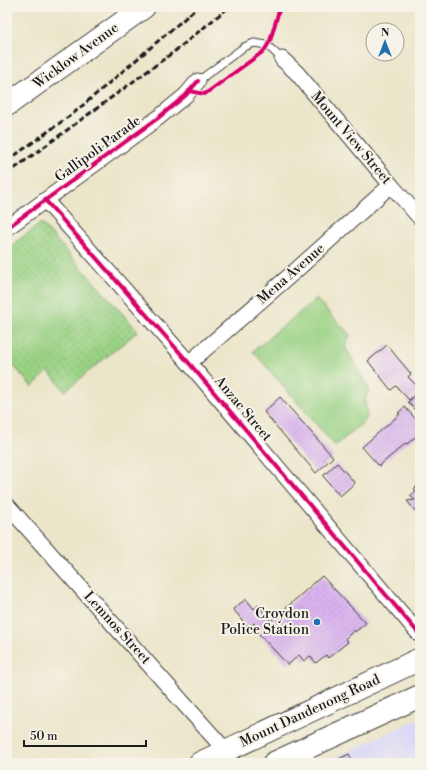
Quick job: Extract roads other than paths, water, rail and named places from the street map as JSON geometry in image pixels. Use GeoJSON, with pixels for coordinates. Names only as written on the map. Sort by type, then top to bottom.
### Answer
{"type":"FeatureCollection","features":[{"type":"Feature","properties":{"kind":"main road","name":"Wicklow Avenue"},"geometry":{"type":"LineString","coordinates":[[7,105],[144,7]]}},
{"type":"Feature","properties":{"kind":"main road","name":"Mount Dandenong Road"},"geometry":{"type":"LineString","coordinates":[[200,763],[420,659]]}},
{"type":"Feature","properties":{"kind":"main road"},"geometry":{"type":"LineString","coordinates":[[274,763],[420,696]]}},
{"type":"Feature","properties":{"kind":"street","name":"Mount View Street"},"geometry":{"type":"LineString","coordinates":[[282,59],[297,73],[420,218]]}},
{"type":"Feature","properties":{"kind":"street","name":"Gallipoli Parade"},"geometry":{"type":"LineString","coordinates":[[7,228],[158,118],[186,95],[198,81]]}},
{"type":"Feature","properties":{"kind":"street","name":"Mena Avenue"},"geometry":{"type":"LineString","coordinates":[[189,362],[294,272],[391,185]]}},
{"type":"Feature","properties":{"kind":"street","name":"Anzac Street"},"geometry":{"type":"LineString","coordinates":[[46,201],[189,362],[420,635]]}},
{"type":"Feature","properties":{"kind":"street","name":"Lemnos Street"},"geometry":{"type":"LineString","coordinates":[[7,505],[226,751]]}},
{"type":"Feature","properties":{"kind":"lane"},"geometry":{"type":"LineString","coordinates":[[198,81],[244,47],[254,43],[267,45],[282,59]]}},
{"type":"Feature","properties":{"kind":"railway"},"geometry":{"type":"LineString","coordinates":[[7,161],[75,112],[198,7]]}},
{"type":"Feature","properties":{"kind":"railway"},"geometry":{"type":"LineString","coordinates":[[7,174],[175,51],[229,7]]}},
{"type":"Feature","properties":{"kind":"place","name":"Croydon Police Station"},"geometry":{"type":"Point","coordinates":[317,622]}}]}
